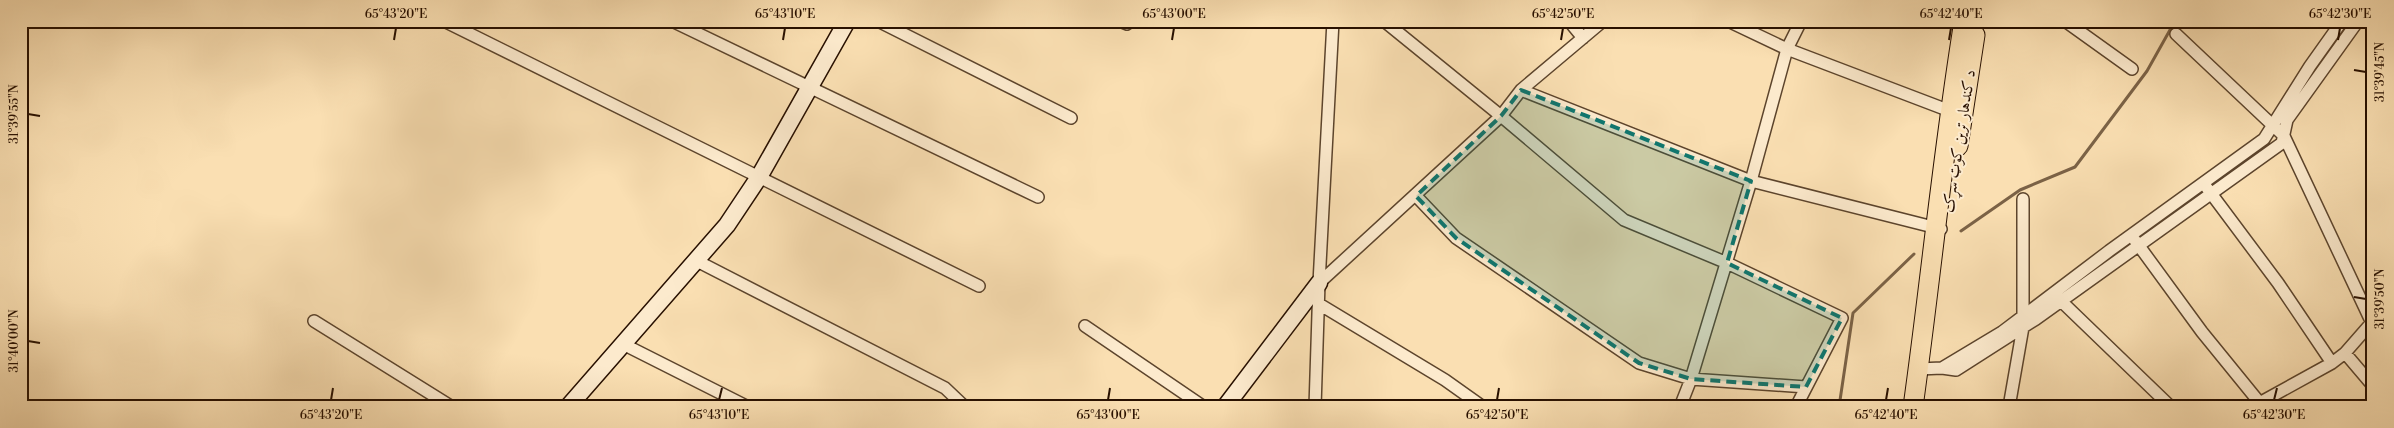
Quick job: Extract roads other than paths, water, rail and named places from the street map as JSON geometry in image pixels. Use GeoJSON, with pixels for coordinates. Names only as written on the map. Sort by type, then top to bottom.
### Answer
{"type":"FeatureCollection","features":[{"type":"Feature","properties":{"kind":"main road","name":"د کندهار ترين کوټ سړک"},"geometry":{"type":"LineString","coordinates":[[1914,407],[1933,259],[1939,228],[1950,111],[1964,21]]}},
{"type":"Feature","properties":{"kind":"main road","name":"د کندهار ترين کوټ سړک"},"geometry":{"type":"LineString","coordinates":[[1939,228],[1946,218],[1977,21]]}},
{"type":"Feature","properties":{"kind":"street"},"geometry":{"type":"LineString","coordinates":[[444,21],[979,286]]}},
{"type":"Feature","properties":{"kind":"street"},"geometry":{"type":"LineString","coordinates":[[672,21],[1038,198]]}},
{"type":"Feature","properties":{"kind":"street"},"geometry":{"type":"LineString","coordinates":[[568,407],[727,225],[759,177],[848,21]]}},
{"type":"Feature","properties":{"kind":"street"},"geometry":{"type":"LineString","coordinates":[[878,21],[1070,118]]}},
{"type":"Feature","properties":{"kind":"street"},"geometry":{"type":"LineString","coordinates":[[1384,21],[1501,116],[1624,220],[1726,263],[1842,318],[1796,407]]}},
{"type":"Feature","properties":{"kind":"street"},"geometry":{"type":"LineString","coordinates":[[1569,21],[1583,38]]}},
{"type":"Feature","properties":{"kind":"street"},"geometry":{"type":"LineString","coordinates":[[1224,407],[1319,283],[1501,116],[1521,90],[1603,21]]}},
{"type":"Feature","properties":{"kind":"street"},"geometry":{"type":"LineString","coordinates":[[1728,21],[1787,49],[1950,111]]}},
{"type":"Feature","properties":{"kind":"street"},"geometry":{"type":"LineString","coordinates":[[1680,407],[1691,380],[1751,181],[1787,49],[1801,21]]}},
{"type":"Feature","properties":{"kind":"street"},"geometry":{"type":"LineString","coordinates":[[2065,21],[2132,69]]}},
{"type":"Feature","properties":{"kind":"street"},"geometry":{"type":"LineString","coordinates":[[2023,322],[2131,235],[2264,139],[2310,66],[2342,21]]}},
{"type":"Feature","properties":{"kind":"street"},"geometry":{"type":"LineString","coordinates":[[1315,407],[1319,283],[1334,22]]}},
{"type":"Feature","properties":{"kind":"street"},"geometry":{"type":"LineString","coordinates":[[1919,369],[1942,368],[2002,332],[2060,301],[2282,142],[2287,120],[2354,22]]}},
{"type":"Feature","properties":{"kind":"street"},"geometry":{"type":"LineString","coordinates":[[2131,235],[2256,405],[2332,363],[2345,353],[2372,321],[2284,136],[2176,34]]}},
{"type":"Feature","properties":{"kind":"street"},"geometry":{"type":"LineString","coordinates":[[1521,90],[1751,181],[1939,228]]}},
{"type":"Feature","properties":{"kind":"street"},"geometry":{"type":"LineString","coordinates":[[2203,183],[2278,283],[2332,363]]}},
{"type":"Feature","properties":{"kind":"street"},"geometry":{"type":"LineString","coordinates":[[1416,196],[1456,238],[1639,363],[1691,380],[1806,387]]}},
{"type":"Feature","properties":{"kind":"street"},"geometry":{"type":"LineString","coordinates":[[2009,407],[2023,322],[2023,199]]}},
{"type":"Feature","properties":{"kind":"street"},"geometry":{"type":"LineString","coordinates":[[695,260],[945,388],[965,407]]}},
{"type":"Feature","properties":{"kind":"street"},"geometry":{"type":"LineString","coordinates":[[2060,301],[2171,407]]}},
{"type":"Feature","properties":{"kind":"street"},"geometry":{"type":"LineString","coordinates":[[1319,304],[1445,380],[1483,407]]}},
{"type":"Feature","properties":{"kind":"street"},"geometry":{"type":"LineString","coordinates":[[314,321],[452,407]]}},
{"type":"Feature","properties":{"kind":"street"},"geometry":{"type":"LineString","coordinates":[[1085,326],[1204,407]]}},
{"type":"Feature","properties":{"kind":"street"},"geometry":{"type":"LineString","coordinates":[[623,344],[748,407]]}},
{"type":"Feature","properties":{"kind":"street"},"geometry":{"type":"LineString","coordinates":[[2345,353],[2373,386]]}},
{"type":"Feature","properties":{"kind":"waterway"},"geometry":{"type":"LineString","coordinates":[[1961,231],[2020,190],[2075,167],[2147,71],[2175,21]]}},
{"type":"Feature","properties":{"kind":"waterway"},"geometry":{"type":"LineString","coordinates":[[1839,407],[1853,313],[1914,254]]}}]}
